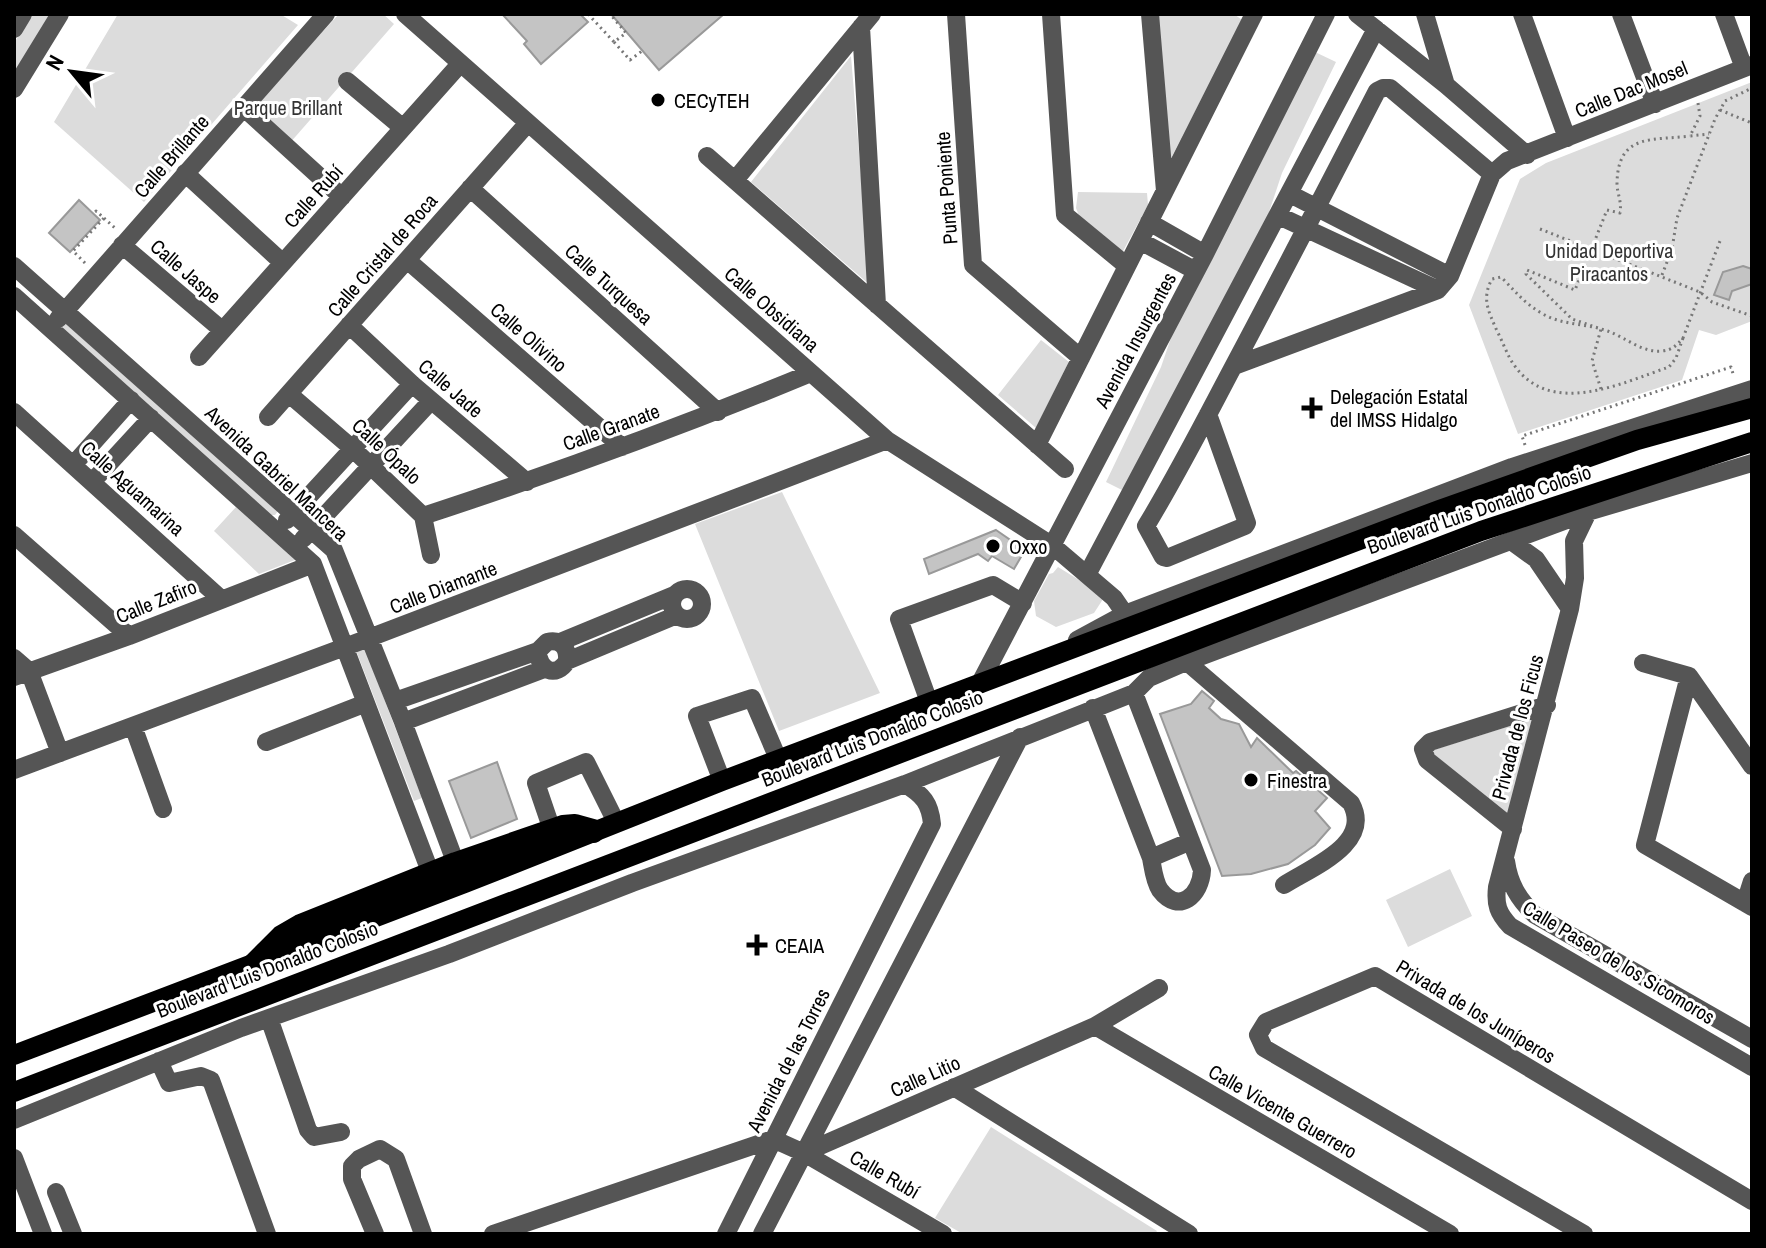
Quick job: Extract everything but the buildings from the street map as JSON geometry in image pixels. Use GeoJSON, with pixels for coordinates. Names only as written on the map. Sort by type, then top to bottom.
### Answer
{"type":"FeatureCollection","features":[{"type":"Feature","properties":{"kind":"highway"},"geometry":{"type":"LineString","coordinates":[[255,964],[282,937],[301,926],[456,864],[552,830],[604,826]]}},
{"type":"Feature","properties":{"kind":"main road","name":"Boulevard Luis Donaldo Colosio"},"geometry":{"type":"LineString","coordinates":[[14,1055],[604,826],[1439,510],[1637,440],[1752,408]]}},
{"type":"Feature","properties":{"kind":"main road","name":"Boulevard Luis Donaldo Colosio"},"geometry":{"type":"LineString","coordinates":[[14,1092],[1179,655],[1481,531],[1752,442]]}},
{"type":"Feature","properties":{"kind":"street"},"geometry":{"type":"LineString","coordinates":[[14,29],[23,14]]}},
{"type":"Feature","properties":{"kind":"street"},"geometry":{"type":"LineString","coordinates":[[14,89],[60,14]]}},
{"type":"Feature","properties":{"kind":"street","name":"Calle Brillante"},"geometry":{"type":"LineString","coordinates":[[51,328],[326,14]]}},
{"type":"Feature","properties":{"kind":"street","name":"Calle Obsidiana"},"geometry":{"type":"LineString","coordinates":[[405,14],[887,440],[1053,546],[1088,573],[1114,598],[1125,614]]}},
{"type":"Feature","properties":{"kind":"street","name":"Punta Poniente"},"geometry":{"type":"LineString","coordinates":[[956,14],[973,265],[1081,358]]}},
{"type":"Feature","properties":{"kind":"street"},"geometry":{"type":"LineString","coordinates":[[1051,14],[1065,215],[1127,266]]}},
{"type":"Feature","properties":{"kind":"street"},"geometry":{"type":"LineString","coordinates":[[1150,14],[1165,191]]}},
{"type":"Feature","properties":{"kind":"street","name":"Avenida Insurgentes"},"geometry":{"type":"LineString","coordinates":[[979,685],[1205,254],[1326,14]]}},
{"type":"Feature","properties":{"kind":"street"},"geometry":{"type":"LineString","coordinates":[[1357,14],[1527,155]]}},
{"type":"Feature","properties":{"kind":"street"},"geometry":{"type":"LineString","coordinates":[[1425,14],[1446,85]]}},
{"type":"Feature","properties":{"kind":"street"},"geometry":{"type":"LineString","coordinates":[[1522,14],[1567,138]]}},
{"type":"Feature","properties":{"kind":"street"},"geometry":{"type":"LineString","coordinates":[[1621,14],[1655,104]]}},
{"type":"Feature","properties":{"kind":"street"},"geometry":{"type":"LineString","coordinates":[[1724,14],[1748,67]]}},
{"type":"Feature","properties":{"kind":"street"},"geometry":{"type":"LineString","coordinates":[[1037,445],[1253,15]]}},
{"type":"Feature","properties":{"kind":"street"},"geometry":{"type":"LineString","coordinates":[[735,180],[866,21]]}},
{"type":"Feature","properties":{"kind":"street"},"geometry":{"type":"LineString","coordinates":[[866,21],[877,305]]}},
{"type":"Feature","properties":{"kind":"street"},"geometry":{"type":"LineString","coordinates":[[1088,573],[1376,29]]}},
{"type":"Feature","properties":{"kind":"street","name":"Calle Rubí"},"geometry":{"type":"LineString","coordinates":[[199,357],[460,64]]}},
{"type":"Feature","properties":{"kind":"street","name":"Calle Dac Mosel"},"geometry":{"type":"LineString","coordinates":[[1492,174],[1507,161],[1748,67]]}},
{"type":"Feature","properties":{"kind":"street"},"geometry":{"type":"LineString","coordinates":[[347,81],[403,128]]}},
{"type":"Feature","properties":{"kind":"street"},"geometry":{"type":"LineString","coordinates":[[1208,414],[1247,523],[1163,557],[1146,526],[1191,449],[1208,414],[1307,229],[1377,91],[1390,88],[1492,174],[1444,283],[1234,366]]}},
{"type":"Feature","properties":{"kind":"street"},"geometry":{"type":"LineString","coordinates":[[243,107],[342,197]]}},
{"type":"Feature","properties":{"kind":"street","name":"Calle Cristal de Roca"},"geometry":{"type":"LineString","coordinates":[[268,417],[528,123]]}},
{"type":"Feature","properties":{"kind":"street"},"geometry":{"type":"LineString","coordinates":[[707,156],[1065,469]]}},
{"type":"Feature","properties":{"kind":"street"},"geometry":{"type":"LineString","coordinates":[[185,173],[283,263]]}},
{"type":"Feature","properties":{"kind":"street","name":"Calle Turquesa"},"geometry":{"type":"LineString","coordinates":[[470,188],[718,412]]}},
{"type":"Feature","properties":{"kind":"street"},"geometry":{"type":"LineString","coordinates":[[1290,194],[1444,283]]}},
{"type":"Feature","properties":{"kind":"street"},"geometry":{"type":"LineString","coordinates":[[1279,216],[1444,283]]}},
{"type":"Feature","properties":{"kind":"street"},"geometry":{"type":"LineString","coordinates":[[1149,222],[1205,254]]}},
{"type":"Feature","properties":{"kind":"street"},"geometry":{"type":"LineString","coordinates":[[1140,241],[1196,271]]}},
{"type":"Feature","properties":{"kind":"street","name":"Calle Jaspe"},"geometry":{"type":"LineString","coordinates":[[122,245],[222,330]]}},
{"type":"Feature","properties":{"kind":"street","name":"Calle Olivino"},"geometry":{"type":"LineString","coordinates":[[407,260],[622,447]]}},
{"type":"Feature","properties":{"kind":"street","name":"Avenida Gabriel Mancera"},"geometry":{"type":"LineString","coordinates":[[14,267],[334,550],[456,864]]}},
{"type":"Feature","properties":{"kind":"street","name":"Avenida Gabriel Mancera"},"geometry":{"type":"LineString","coordinates":[[14,296],[313,564],[431,874]]}},
{"type":"Feature","properties":{"kind":"street","name":"Calle Jade"},"geometry":{"type":"LineString","coordinates":[[349,325],[431,401],[527,482]]}},
{"type":"Feature","properties":{"kind":"street","name":"Calle Granate"},"geometry":{"type":"LineString","coordinates":[[423,516],[527,482],[718,412],[811,373]]}},
{"type":"Feature","properties":{"kind":"street"},"geometry":{"type":"LineString","coordinates":[[277,531],[412,384]]}},
{"type":"Feature","properties":{"kind":"street"},"geometry":{"type":"LineString","coordinates":[[1041,660],[1125,614],[1512,467],[1752,389]]}},
{"type":"Feature","properties":{"kind":"street","name":"Calle Ópalo"},"geometry":{"type":"LineString","coordinates":[[289,394],[371,465],[423,516],[431,555]]}},
{"type":"Feature","properties":{"kind":"street"},"geometry":{"type":"LineString","coordinates":[[74,464],[131,400]]}},
{"type":"Feature","properties":{"kind":"street"},"geometry":{"type":"LineString","coordinates":[[296,547],[431,401]]}},
{"type":"Feature","properties":{"kind":"street","name":"Calle Aguamarina"},"geometry":{"type":"LineString","coordinates":[[14,412],[221,599]]}},
{"type":"Feature","properties":{"kind":"street"},"geometry":{"type":"LineString","coordinates":[[93,481],[151,418]]}},
{"type":"Feature","properties":{"kind":"street","name":"Calle Diamante"},"geometry":{"type":"LineString","coordinates":[[14,770],[887,440]]}},
{"type":"Feature","properties":{"kind":"street"},"geometry":{"type":"LineString","coordinates":[[14,1120],[269,1018],[905,784],[1134,693],[1179,655],[1588,512],[1752,463]]}},
{"type":"Feature","properties":{"kind":"street","name":"Privada de los Ficus"},"geometry":{"type":"LineString","coordinates":[[1505,856],[1570,609],[1575,574],[1574,541],[1588,512]]}},
{"type":"Feature","properties":{"kind":"street"},"geometry":{"type":"LineString","coordinates":[[14,535],[129,636]]}},
{"type":"Feature","properties":{"kind":"street"},"geometry":{"type":"LineString","coordinates":[[1511,541],[1536,559],[1570,609]]}},
{"type":"Feature","properties":{"kind":"street","name":"Calle Zafiro"},"geometry":{"type":"LineString","coordinates":[[22,674],[313,564]]}},
{"type":"Feature","properties":{"kind":"street"},"geometry":{"type":"LineString","coordinates":[[929,702],[899,619],[993,585],[1023,603]]}},
{"type":"Feature","properties":{"kind":"street"},"geometry":{"type":"LineString","coordinates":[[403,722],[541,660],[547,642],[560,642],[687,588],[694,590],[702,602],[701,609],[691,619],[677,615],[567,661],[557,671],[541,660]]}},
{"type":"Feature","properties":{"kind":"street"},"geometry":{"type":"LineString","coordinates":[[674,595],[673,609],[677,615]]}},
{"type":"Feature","properties":{"kind":"street"},"geometry":{"type":"LineString","coordinates":[[560,642],[565,647],[567,661]]}},
{"type":"Feature","properties":{"kind":"street"},"geometry":{"type":"LineString","coordinates":[[1179,655],[1351,803],[1357,828],[1345,846],[1284,885]]}},
{"type":"Feature","properties":{"kind":"street"},"geometry":{"type":"LineString","coordinates":[[14,658],[60,753]]}},
{"type":"Feature","properties":{"kind":"street"},"geometry":{"type":"LineString","coordinates":[[395,701],[541,660]]}},
{"type":"Feature","properties":{"kind":"street"},"geometry":{"type":"LineString","coordinates":[[1643,663],[1689,676],[1752,766]]}},
{"type":"Feature","properties":{"kind":"street"},"geometry":{"type":"LineString","coordinates":[[1689,676],[1645,845],[1749,905],[1752,881]]}},
{"type":"Feature","properties":{"kind":"street"},"geometry":{"type":"LineString","coordinates":[[1093,708],[1161,890],[1179,902],[1190,897],[1202,883],[1202,870],[1134,693]]}},
{"type":"Feature","properties":{"kind":"street"},"geometry":{"type":"LineString","coordinates":[[722,781],[697,716],[752,698],[779,761]]}},
{"type":"Feature","properties":{"kind":"street"},"geometry":{"type":"LineString","coordinates":[[266,742],[366,703]]}},
{"type":"Feature","properties":{"kind":"street"},"geometry":{"type":"LineString","coordinates":[[1513,829],[1427,760],[1423,749],[1430,742],[1547,705]]}},
{"type":"Feature","properties":{"kind":"street"},"geometry":{"type":"LineString","coordinates":[[133,726],[163,809]]}},
{"type":"Feature","properties":{"kind":"street"},"geometry":{"type":"LineString","coordinates":[[762,1234],[1020,737]]}},
{"type":"Feature","properties":{"kind":"street"},"geometry":{"type":"LineString","coordinates":[[552,830],[536,783],[586,762],[604,826]]}},
{"type":"Feature","properties":{"kind":"street","name":"Avenida de las Torres"},"geometry":{"type":"LineString","coordinates":[[726,1234],[932,824],[930,805],[905,784]]}},
{"type":"Feature","properties":{"kind":"street"},"geometry":{"type":"LineString","coordinates":[[406,807],[431,797]]}},
{"type":"Feature","properties":{"kind":"street"},"geometry":{"type":"LineString","coordinates":[[1151,858],[1191,841]]}},
{"type":"Feature","properties":{"kind":"street","name":"Calle Paseo de los Sicomoros"},"geometry":{"type":"LineString","coordinates":[[1505,856],[1517,896],[1535,915],[1752,1039]]}},
{"type":"Feature","properties":{"kind":"street","name":"Calle Paseo de los Sicomoros"},"geometry":{"type":"LineString","coordinates":[[1505,856],[1495,904],[1510,926],[1752,1067]]}},
{"type":"Feature","properties":{"kind":"street","name":"Privada de los Juníperos"},"geometry":{"type":"LineString","coordinates":[[1584,1234],[1264,1048],[1258,1035],[1266,1022],[1375,976],[1752,1201]]}},
{"type":"Feature","properties":{"kind":"street","name":"Calle Litio"},"geometry":{"type":"LineString","coordinates":[[804,1153],[1095,1026],[1159,988]]}},
{"type":"Feature","properties":{"kind":"street"},"geometry":{"type":"LineString","coordinates":[[269,1018],[308,1130],[319,1138],[341,1132]]}},
{"type":"Feature","properties":{"kind":"street","name":"Calle Vicente Guerrero"},"geometry":{"type":"LineString","coordinates":[[1095,1026],[1418,1226],[1450,1234]]}},
{"type":"Feature","properties":{"kind":"street"},"geometry":{"type":"LineString","coordinates":[[159,1061],[169,1083],[201,1076],[211,1080],[267,1234]]}},
{"type":"Feature","properties":{"kind":"street"},"geometry":{"type":"LineString","coordinates":[[954,1087],[1189,1234]]}},
{"type":"Feature","properties":{"kind":"street"},"geometry":{"type":"LineString","coordinates":[[493,1234],[773,1139],[804,1153]]}},
{"type":"Feature","properties":{"kind":"street"},"geometry":{"type":"LineString","coordinates":[[375,1234],[352,1179],[352,1166],[380,1149],[396,1159],[423,1234]]}},
{"type":"Feature","properties":{"kind":"street","name":"Calle Rubí"},"geometry":{"type":"LineString","coordinates":[[804,1153],[943,1234]]}},
{"type":"Feature","properties":{"kind":"street"},"geometry":{"type":"LineString","coordinates":[[14,1158],[43,1234]]}},
{"type":"Feature","properties":{"kind":"street"},"geometry":{"type":"LineString","coordinates":[[56,1192],[73,1234]]}},
{"type":"Feature","properties":{"kind":"path"},"geometry":{"type":"LineString","coordinates":[[588,14],[630,60],[642,51]]}},
{"type":"Feature","properties":{"kind":"path"},"geometry":{"type":"LineString","coordinates":[[610,14],[626,33],[614,42]]}},
{"type":"Feature","properties":{"kind":"path"},"geometry":{"type":"LineString","coordinates":[[1662,277],[1672,249],[1677,218],[1720,110],[1725,101],[1752,88]]}},
{"type":"Feature","properties":{"kind":"path"},"geometry":{"type":"LineString","coordinates":[[1690,136],[1700,116],[1698,103]]}},
{"type":"Feature","properties":{"kind":"path"},"geometry":{"type":"LineString","coordinates":[[1720,110],[1752,123]]}},
{"type":"Feature","properties":{"kind":"path"},"geometry":{"type":"LineString","coordinates":[[1683,338],[1675,348],[1650,350],[1572,319],[1526,274],[1527,270],[1575,290],[1607,210],[1620,213],[1619,170],[1633,144],[1645,138],[1657,140],[1709,134]]}},
{"type":"Feature","properties":{"kind":"path"},"geometry":{"type":"LineString","coordinates":[[94,214],[96,211],[104,218],[73,251],[97,274]]}},
{"type":"Feature","properties":{"kind":"path"},"geometry":{"type":"LineString","coordinates":[[1540,229],[1700,292],[1712,302],[1752,316]]}},
{"type":"Feature","properties":{"kind":"path"},"geometry":{"type":"LineString","coordinates":[[1601,329],[1570,325],[1545,315],[1518,297],[1501,277],[1492,279],[1486,290],[1485,304],[1515,365],[1526,378],[1544,388],[1565,394],[1601,389],[1669,367],[1676,358],[1720,241]]}},
{"type":"Feature","properties":{"kind":"path"},"geometry":{"type":"LineString","coordinates":[[1601,329],[1592,361],[1601,389]]}},
{"type":"Feature","properties":{"kind":"green space"},"geometry":{"type":"Polygon","coordinates":[[[32,14],[53,14],[14,77],[14,43],[32,14]]]}},
{"type":"Feature","properties":{"kind":"green space"},"geometry":{"type":"Polygon","coordinates":[[[118,14],[280,14],[298,25],[144,202],[54,122],[118,14]]]}},
{"type":"Feature","properties":{"kind":"green space","name":"Parque Brillant"},"geometry":{"type":"Polygon","coordinates":[[[339,14],[383,14],[394,24],[289,144],[251,109],[339,14]]]}},
{"type":"Feature","properties":{"kind":"green space"},"geometry":{"type":"Polygon","coordinates":[[[1157,14],[1234,14],[1242,20],[1168,164],[1157,14]]]}},
{"type":"Feature","properties":{"kind":"green space"},"geometry":{"type":"Polygon","coordinates":[[[1315,52],[1336,62],[1282,173],[1266,221],[1126,492],[1106,482],[1161,367],[1173,332],[1315,52]]]}},
{"type":"Feature","properties":{"kind":"green space"},"geometry":{"type":"Polygon","coordinates":[[[851,56],[870,285],[751,182],[851,56]]]}},
{"type":"Feature","properties":{"kind":"green space","name":"Unidad Deportiva Piracantos"},"geometry":{"type":"Polygon","coordinates":[[[1752,82],[1752,321],[1716,335],[1699,330],[1682,380],[1518,434],[1469,305],[1520,179],[1546,163],[1752,82]]]}},
{"type":"Feature","properties":{"kind":"green space"},"geometry":{"type":"Polygon","coordinates":[[[1078,192],[1147,193],[1148,205],[1122,253],[1079,216],[1076,208],[1078,192]]]}},
{"type":"Feature","properties":{"kind":"green space"},"geometry":{"type":"Polygon","coordinates":[[[64,322],[278,511],[275,515],[271,515],[62,329],[64,322]]]}},
{"type":"Feature","properties":{"kind":"green space"},"geometry":{"type":"Polygon","coordinates":[[[1041,340],[1069,362],[1036,428],[998,395],[1041,340]]]}},
{"type":"Feature","properties":{"kind":"green space"},"geometry":{"type":"Polygon","coordinates":[[[782,492],[880,693],[779,731],[695,524],[782,492]]]}},
{"type":"Feature","properties":{"kind":"green space"},"geometry":{"type":"Polygon","coordinates":[[[236,507],[295,560],[259,574],[214,531],[236,507]]]}},
{"type":"Feature","properties":{"kind":"green space"},"geometry":{"type":"Polygon","coordinates":[[[1058,567],[1105,596],[1094,613],[1056,627],[1036,616],[1034,601],[1049,574],[1058,567]]]}},
{"type":"Feature","properties":{"kind":"green space"},"geometry":{"type":"Polygon","coordinates":[[[365,649],[422,798],[414,801],[356,650],[365,649]]]}},
{"type":"Feature","properties":{"kind":"green space"},"geometry":{"type":"Polygon","coordinates":[[[1532,719],[1508,815],[1430,751],[1532,719]]]}},
{"type":"Feature","properties":{"kind":"green space"},"geometry":{"type":"Polygon","coordinates":[[[1450,869],[1472,916],[1408,947],[1386,900],[1450,869]]]}},
{"type":"Feature","properties":{"kind":"green space"},"geometry":{"type":"Polygon","coordinates":[[[991,1127],[1157,1231],[1155,1234],[963,1234],[935,1218],[991,1127]]]}},
{"type":"Feature","properties":{"kind":"place","name":"CECyTEH"},"geometry":{"type":"Point","coordinates":[658,100]}},
{"type":"Feature","properties":{"kind":"place","name":"Delegación Estatal del IMSS Hidalgo"},"geometry":{"type":"Point","coordinates":[1312,408]}},
{"type":"Feature","properties":{"kind":"place","name":"Oxxo"},"geometry":{"type":"Point","coordinates":[993,546]}},
{"type":"Feature","properties":{"kind":"place","name":"Finestra"},"geometry":{"type":"Point","coordinates":[1251,780]}},
{"type":"Feature","properties":{"kind":"place","name":"CEAIA"},"geometry":{"type":"Point","coordinates":[757,945]}}]}
